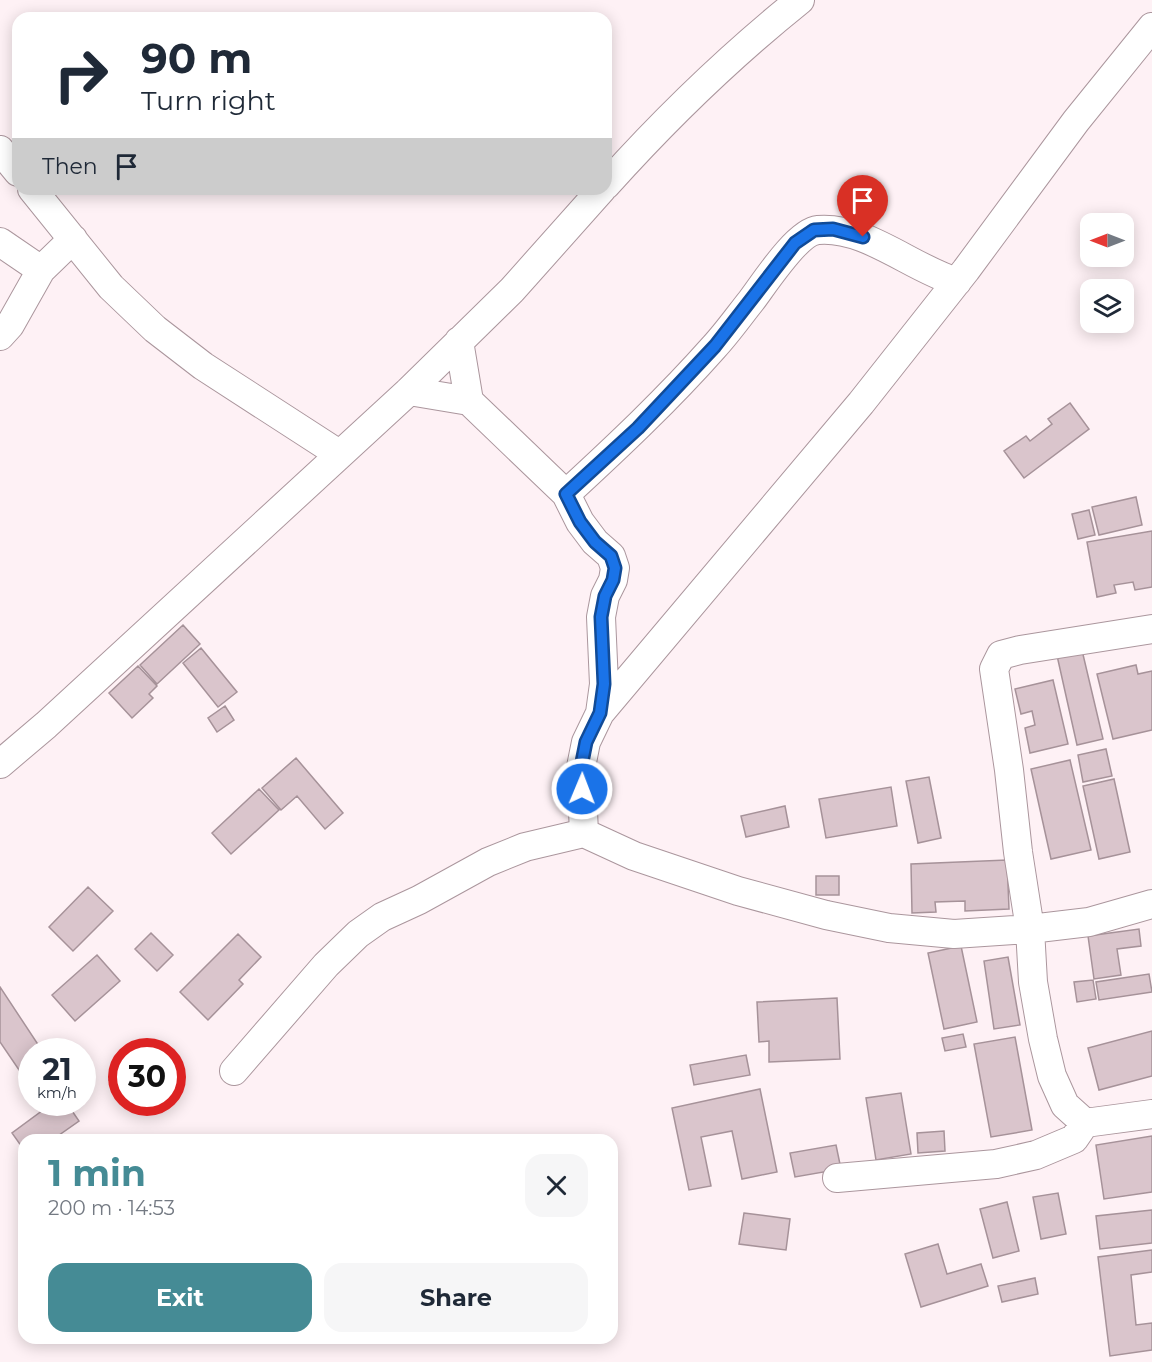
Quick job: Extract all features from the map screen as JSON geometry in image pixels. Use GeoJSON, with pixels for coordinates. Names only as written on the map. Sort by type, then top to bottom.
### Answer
{"type":"FeatureCollection","features":[{"type":"Feature","properties":{"kind":"street"},"geometry":{"type":"LineString","coordinates":[[612,178],[661,124],[759,33],[800,0]]}},
{"type":"Feature","properties":{"kind":"street"},"geometry":{"type":"LineString","coordinates":[[584,832],[581,767],[586,742],[600,713],[861,403],[957,282],[1076,121],[1152,27]]}},
{"type":"Feature","properties":{"kind":"street"},"geometry":{"type":"LineString","coordinates":[[0,150],[12,165]]}},
{"type":"Feature","properties":{"kind":"street"},"geometry":{"type":"LineString","coordinates":[[37,195],[111,287],[155,329],[203,366],[339,454]]}},
{"type":"Feature","properties":{"kind":"street"},"geometry":{"type":"LineString","coordinates":[[0,764],[46,725],[409,391],[512,290],[597,195]]}},
{"type":"Feature","properties":{"kind":"street"},"geometry":{"type":"LineString","coordinates":[[566,494],[638,428],[715,346],[795,243],[814,230],[833,229],[863,237],[931,273],[957,282]]}},
{"type":"Feature","properties":{"kind":"street"},"geometry":{"type":"LineString","coordinates":[[0,336],[10,325],[41,270],[73,240]]}},
{"type":"Feature","properties":{"kind":"street"},"geometry":{"type":"LineString","coordinates":[[0,242],[41,270]]}},
{"type":"Feature","properties":{"kind":"street"},"geometry":{"type":"LineString","coordinates":[[459,341],[469,401]]}},
{"type":"Feature","properties":{"kind":"street"},"geometry":{"type":"LineString","coordinates":[[409,391],[469,401],[566,494],[580,522],[595,542],[611,556],[615,568],[613,580],[605,596],[601,617],[604,684],[600,713]]}},
{"type":"Feature","properties":{"kind":"street"},"geometry":{"type":"LineString","coordinates":[[1085,1123],[1065,1105],[1052,1076],[1043,1039],[994,669],[1001,655],[1020,650],[1152,629]]}},
{"type":"Feature","properties":{"kind":"street"},"geometry":{"type":"LineString","coordinates":[[234,1071],[326,965],[358,934],[382,917],[419,900],[488,862],[525,847],[584,832],[634,856],[738,891],[826,915],[888,928],[954,934],[1030,929],[1089,922],[1152,904]]}},
{"type":"Feature","properties":{"kind":"street"},"geometry":{"type":"LineString","coordinates":[[837,1178],[996,1164],[1026,1157],[1074,1139],[1085,1123],[1152,1114]]}},
{"type":"Feature","properties":{"kind":"building"},"geometry":{"type":"Polygon","coordinates":[[[1070,403],[1089,429],[1024,478],[1004,451],[1026,436],[1030,441],[1052,424],[1048,419],[1070,403]]]}},
{"type":"Feature","properties":{"kind":"building"},"geometry":{"type":"Polygon","coordinates":[[[1136,497],[1142,525],[1099,535],[1092,507],[1136,497]]]}},
{"type":"Feature","properties":{"kind":"building"},"geometry":{"type":"Polygon","coordinates":[[[1089,510],[1095,535],[1078,539],[1072,514],[1089,510]]]}},
{"type":"Feature","properties":{"kind":"building"},"geometry":{"type":"Polygon","coordinates":[[[1152,531],[1152,587],[1135,590],[1133,582],[1114,585],[1116,593],[1097,597],[1087,542],[1152,531]]]}},
{"type":"Feature","properties":{"kind":"building"},"geometry":{"type":"Polygon","coordinates":[[[183,625],[200,644],[157,684],[140,665],[183,625]]]}},
{"type":"Feature","properties":{"kind":"building"},"geometry":{"type":"Polygon","coordinates":[[[1081,646],[1103,739],[1077,745],[1056,651],[1081,646]]]}},
{"type":"Feature","properties":{"kind":"building"},"geometry":{"type":"Polygon","coordinates":[[[201,648],[237,692],[218,707],[183,663],[201,648]]]}},
{"type":"Feature","properties":{"kind":"building"},"geometry":{"type":"Polygon","coordinates":[[[1136,665],[1138,674],[1152,671],[1152,730],[1113,739],[1097,674],[1136,665]]]}},
{"type":"Feature","properties":{"kind":"building"},"geometry":{"type":"Polygon","coordinates":[[[138,666],[157,686],[149,694],[153,698],[132,718],[109,693],[138,666]]]}},
{"type":"Feature","properties":{"kind":"building"},"geometry":{"type":"Polygon","coordinates":[[[1053,680],[1068,744],[1030,753],[1025,728],[1035,725],[1032,711],[1021,714],[1015,689],[1053,680]]]}},
{"type":"Feature","properties":{"kind":"building"},"geometry":{"type":"Polygon","coordinates":[[[225,706],[234,720],[217,732],[208,718],[225,706]]]}},
{"type":"Feature","properties":{"kind":"building"},"geometry":{"type":"Polygon","coordinates":[[[1106,749],[1112,776],[1083,782],[1078,755],[1106,749]]]}},
{"type":"Feature","properties":{"kind":"building"},"geometry":{"type":"Polygon","coordinates":[[[296,758],[343,813],[325,829],[297,796],[281,810],[262,788],[296,758]]]}},
{"type":"Feature","properties":{"kind":"building"},"geometry":{"type":"Polygon","coordinates":[[[1070,760],[1091,850],[1051,859],[1031,769],[1070,760]]]}},
{"type":"Feature","properties":{"kind":"building"},"geometry":{"type":"Polygon","coordinates":[[[929,777],[941,838],[918,843],[906,781],[929,777]]]}},
{"type":"Feature","properties":{"kind":"building"},"geometry":{"type":"Polygon","coordinates":[[[1114,779],[1130,852],[1099,859],[1083,786],[1114,779]]]}},
{"type":"Feature","properties":{"kind":"building"},"geometry":{"type":"Polygon","coordinates":[[[891,787],[897,826],[826,838],[819,799],[891,787]]]}},
{"type":"Feature","properties":{"kind":"building"},"geometry":{"type":"Polygon","coordinates":[[[259,789],[279,810],[231,854],[212,833],[259,789]]]}},
{"type":"Feature","properties":{"kind":"building"},"geometry":{"type":"Polygon","coordinates":[[[785,806],[789,827],[746,837],[741,816],[785,806]]]}},
{"type":"Feature","properties":{"kind":"building"},"geometry":{"type":"Polygon","coordinates":[[[1007,860],[1009,909],[965,911],[965,901],[935,902],[936,912],[912,913],[911,864],[1007,860]]]}},
{"type":"Feature","properties":{"kind":"building"},"geometry":{"type":"Polygon","coordinates":[[[816,876],[839,876],[839,895],[816,895],[816,876]]]}},
{"type":"Feature","properties":{"kind":"building"},"geometry":{"type":"Polygon","coordinates":[[[88,887],[113,911],[73,951],[49,927],[88,887]]]}},
{"type":"Feature","properties":{"kind":"building"},"geometry":{"type":"Polygon","coordinates":[[[1139,929],[1141,946],[1117,949],[1121,975],[1094,979],[1088,936],[1139,929]]]}},
{"type":"Feature","properties":{"kind":"building"},"geometry":{"type":"Polygon","coordinates":[[[151,933],[173,955],[157,971],[135,949],[151,933]]]}},
{"type":"Feature","properties":{"kind":"building"},"geometry":{"type":"Polygon","coordinates":[[[238,934],[261,957],[239,980],[243,984],[208,1020],[180,992],[238,934]]]}},
{"type":"Feature","properties":{"kind":"building"},"geometry":{"type":"Polygon","coordinates":[[[961,946],[977,1022],[944,1029],[928,953],[961,946]]]}},
{"type":"Feature","properties":{"kind":"building"},"geometry":{"type":"Polygon","coordinates":[[[97,955],[120,981],[75,1021],[52,995],[97,955]]]}},
{"type":"Feature","properties":{"kind":"building"},"geometry":{"type":"Polygon","coordinates":[[[1008,957],[1020,1025],[994,1029],[984,961],[1008,957]]]}},
{"type":"Feature","properties":{"kind":"building"},"geometry":{"type":"Polygon","coordinates":[[[1149,974],[1152,992],[1099,1000],[1096,982],[1149,974]]]}},
{"type":"Feature","properties":{"kind":"building"},"geometry":{"type":"Polygon","coordinates":[[[1093,980],[1096,999],[1077,1002],[1074,982],[1093,980]]]}},
{"type":"Feature","properties":{"kind":"building"},"geometry":{"type":"Polygon","coordinates":[[[0,987],[34,1038],[18,1038],[18,1068],[0,1042],[0,987]]]}},
{"type":"Feature","properties":{"kind":"building"},"geometry":{"type":"Polygon","coordinates":[[[837,998],[840,1059],[769,1062],[769,1041],[759,1042],[757,1002],[837,998]]]}},
{"type":"Feature","properties":{"kind":"building"},"geometry":{"type":"Polygon","coordinates":[[[1152,1031],[1152,1076],[1099,1090],[1088,1048],[1152,1031]]]}},
{"type":"Feature","properties":{"kind":"building"},"geometry":{"type":"Polygon","coordinates":[[[963,1034],[966,1047],[945,1051],[942,1038],[963,1034]]]}},
{"type":"Feature","properties":{"kind":"building"},"geometry":{"type":"Polygon","coordinates":[[[1015,1037],[1032,1130],[991,1137],[974,1044],[1015,1037]]]}},
{"type":"Feature","properties":{"kind":"building"},"geometry":{"type":"Polygon","coordinates":[[[746,1055],[750,1075],[694,1085],[690,1065],[746,1055]]]}},
{"type":"Feature","properties":{"kind":"building"},"geometry":{"type":"Polygon","coordinates":[[[760,1089],[777,1172],[742,1179],[732,1131],[701,1137],[711,1186],[689,1190],[672,1108],[760,1089]]]}},
{"type":"Feature","properties":{"kind":"building"},"geometry":{"type":"Polygon","coordinates":[[[901,1093],[911,1154],[876,1160],[866,1098],[901,1093]]]}},
{"type":"Feature","properties":{"kind":"building"},"geometry":{"type":"Polygon","coordinates":[[[35,1116],[76,1116],[79,1121],[61,1134],[18,1134],[18,1142],[12,1133],[35,1116]]]}},
{"type":"Feature","properties":{"kind":"building"},"geometry":{"type":"Polygon","coordinates":[[[944,1131],[945,1151],[918,1153],[917,1133],[944,1131]]]}},
{"type":"Feature","properties":{"kind":"building"},"geometry":{"type":"Polygon","coordinates":[[[1152,1136],[1152,1192],[1104,1199],[1096,1145],[1152,1136]]]}},
{"type":"Feature","properties":{"kind":"building"},"geometry":{"type":"Polygon","coordinates":[[[836,1145],[841,1169],[795,1177],[790,1153],[836,1145]]]}},
{"type":"Feature","properties":{"kind":"building"},"geometry":{"type":"Polygon","coordinates":[[[1058,1193],[1066,1234],[1041,1239],[1033,1197],[1058,1193]]]}},
{"type":"Feature","properties":{"kind":"building"},"geometry":{"type":"Polygon","coordinates":[[[1007,1202],[1019,1251],[993,1258],[980,1209],[1007,1202]]]}},
{"type":"Feature","properties":{"kind":"building"},"geometry":{"type":"Polygon","coordinates":[[[1152,1210],[1152,1243],[1100,1249],[1096,1216],[1152,1210]]]}},
{"type":"Feature","properties":{"kind":"building"},"geometry":{"type":"Polygon","coordinates":[[[744,1213],[790,1219],[786,1250],[739,1244],[744,1213]]]}},
{"type":"Feature","properties":{"kind":"building"},"geometry":{"type":"Polygon","coordinates":[[[938,1244],[947,1274],[981,1264],[988,1286],[921,1307],[905,1254],[938,1244]]]}},
{"type":"Feature","properties":{"kind":"building"},"geometry":{"type":"Polygon","coordinates":[[[1152,1250],[1152,1272],[1131,1275],[1136,1325],[1152,1323],[1152,1350],[1110,1356],[1098,1257],[1152,1250]]]}},
{"type":"Feature","properties":{"kind":"building"},"geometry":{"type":"Polygon","coordinates":[[[1035,1278],[1038,1294],[1002,1302],[998,1286],[1035,1278]]]}},
{"type":"Feature","properties":{"kind":"route"},"geometry":{"type":"LineString","coordinates":[[582,789],[581,767],[586,742],[600,713],[604,684],[601,617],[605,596],[613,580],[615,568],[611,556],[595,542],[580,522],[566,494],[638,428],[715,346],[795,243],[814,230],[833,229],[863,237]]}}]}
